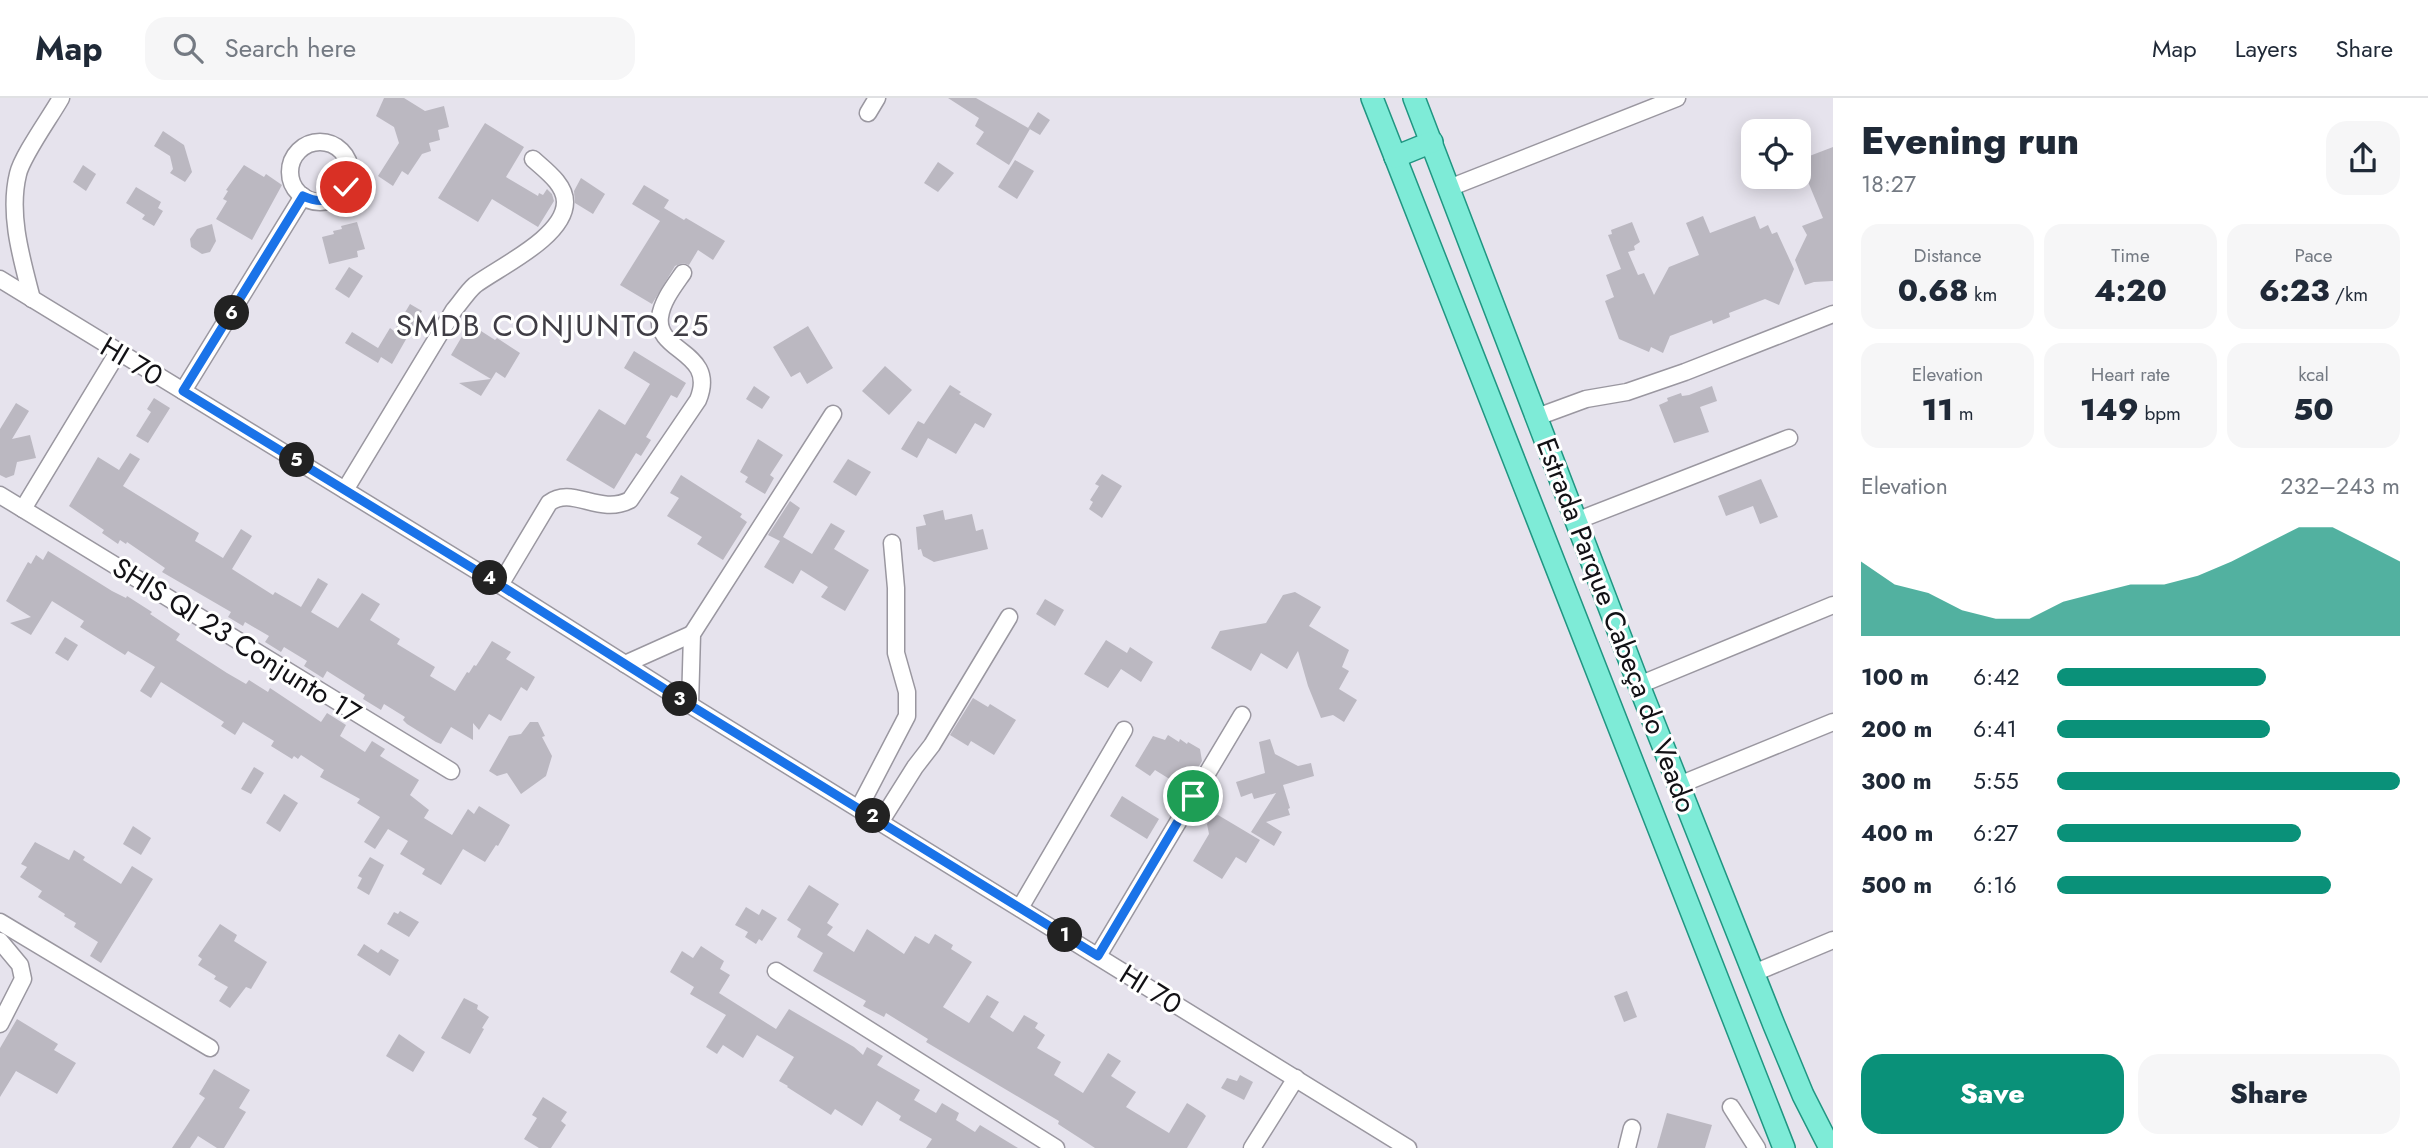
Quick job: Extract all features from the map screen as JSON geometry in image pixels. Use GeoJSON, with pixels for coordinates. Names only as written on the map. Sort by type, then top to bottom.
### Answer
{"type":"FeatureCollection","features":[{"type":"Feature","properties":{"kind":"main road","name":"Estrada Parque Cabeça do Veado"},"geometry":{"type":"LineString","coordinates":[[1372,98],[1784,1148]]}},
{"type":"Feature","properties":{"kind":"main road","name":"Estrada Parque Cabeça do Veado"},"geometry":{"type":"LineString","coordinates":[[1414,98],[1639,685],[1803,1095],[1830,1148]]}},
{"type":"Feature","properties":{"kind":"main road"},"geometry":{"type":"LineString","coordinates":[[1399,167],[1432,142]]}},
{"type":"Feature","properties":{"kind":"main road"},"geometry":{"type":"LineString","coordinates":[[1399,167],[1439,164]]}},
{"type":"Feature","properties":{"kind":"street"},"geometry":{"type":"LineString","coordinates":[[32,299],[21,256],[14,207],[18,172],[61,98]]}},
{"type":"Feature","properties":{"kind":"street"},"geometry":{"type":"LineString","coordinates":[[868,113],[877,98]]}},
{"type":"Feature","properties":{"kind":"street"},"geometry":{"type":"LineString","coordinates":[[1449,188],[1677,98]]}},
{"type":"Feature","properties":{"kind":"street"},"geometry":{"type":"LineString","coordinates":[[345,490],[454,310],[474,286],[533,248],[560,220],[565,202],[560,187],[550,173],[533,159]]}},
{"type":"Feature","properties":{"kind":"street"},"geometry":{"type":"LineString","coordinates":[[183,391],[303,196]]}},
{"type":"Feature","properties":{"kind":"street"},"geometry":{"type":"LineString","coordinates":[[500,585],[549,503],[555,498],[565,496],[606,506],[619,505],[630,500],[698,400],[702,390],[699,369],[692,358],[666,339],[659,320],[664,302],[683,273]]}},
{"type":"Feature","properties":{"kind":"street","name":"HI 70"},"geometry":{"type":"LineString","coordinates":[[0,279],[500,585],[1408,1148]]}},
{"type":"Feature","properties":{"kind":"street"},"geometry":{"type":"LineString","coordinates":[[1537,417],[1586,399],[1627,392],[1685,372],[1833,314]]}},
{"type":"Feature","properties":{"kind":"street"},"geometry":{"type":"LineString","coordinates":[[23,509],[118,352]]}},
{"type":"Feature","properties":{"kind":"street"},"geometry":{"type":"LineString","coordinates":[[690,705],[692,634],[833,414]]}},
{"type":"Feature","properties":{"kind":"street"},"geometry":{"type":"LineString","coordinates":[[1576,521],[1789,439]]}},
{"type":"Feature","properties":{"kind":"street","name":"SHIS QI 23 Conjunto 17"},"geometry":{"type":"LineString","coordinates":[[0,495],[451,771]]}},
{"type":"Feature","properties":{"kind":"street"},"geometry":{"type":"LineString","coordinates":[[859,808],[907,716],[907,692],[896,653],[896,588],[892,543]]}},
{"type":"Feature","properties":{"kind":"street"},"geometry":{"type":"LineString","coordinates":[[1639,685],[1833,605]]}},
{"type":"Feature","properties":{"kind":"street"},"geometry":{"type":"LineString","coordinates":[[881,821],[915,766],[932,745],[1009,617]]}},
{"type":"Feature","properties":{"kind":"street"},"geometry":{"type":"LineString","coordinates":[[625,664],[692,634]]}},
{"type":"Feature","properties":{"kind":"street"},"geometry":{"type":"LineString","coordinates":[[1098,956],[1242,715]]}},
{"type":"Feature","properties":{"kind":"street"},"geometry":{"type":"LineString","coordinates":[[1679,785],[1833,722]]}},
{"type":"Feature","properties":{"kind":"street"},"geometry":{"type":"LineString","coordinates":[[1020,908],[1124,730]]}},
{"type":"Feature","properties":{"kind":"street"},"geometry":{"type":"LineString","coordinates":[[0,922],[210,1048]]}},
{"type":"Feature","properties":{"kind":"street"},"geometry":{"type":"LineString","coordinates":[[1754,973],[1833,940]]}},
{"type":"Feature","properties":{"kind":"street"},"geometry":{"type":"LineString","coordinates":[[0,941],[6,953],[20,965],[23,979],[0,1024]]}},
{"type":"Feature","properties":{"kind":"street"},"geometry":{"type":"LineString","coordinates":[[776,971],[1056,1148]]}},
{"type":"Feature","properties":{"kind":"street"},"geometry":{"type":"LineString","coordinates":[[1252,1148],[1296,1078]]}},
{"type":"Feature","properties":{"kind":"street"},"geometry":{"type":"LineString","coordinates":[[1731,1107],[1757,1148]]}},
{"type":"Feature","properties":{"kind":"street"},"geometry":{"type":"LineString","coordinates":[[1627,1148],[1632,1128]]}},
{"type":"Feature","properties":{"kind":"building"},"geometry":{"type":"Polygon","coordinates":[[[384,98],[404,98],[425,111],[444,106],[449,127],[438,130],[440,140],[429,143],[431,151],[422,154],[408,175],[402,171],[393,186],[378,176],[399,143],[394,127],[376,116],[384,98]]]}},
{"type":"Feature","properties":{"kind":"building"},"geometry":{"type":"Polygon","coordinates":[[[948,98],[976,98],[1030,129],[1009,165],[976,144],[984,132],[975,126],[979,118],[948,98]]]}},
{"type":"Feature","properties":{"kind":"building"},"geometry":{"type":"Polygon","coordinates":[[[1038,112],[1050,120],[1040,135],[1028,128],[1038,112]]]}},
{"type":"Feature","properties":{"kind":"building"},"geometry":{"type":"Polygon","coordinates":[[[485,123],[524,147],[506,177],[538,196],[539,193],[543,195],[547,189],[552,194],[554,201],[538,227],[492,199],[478,222],[438,198],[485,123]]]}},
{"type":"Feature","properties":{"kind":"building"},"geometry":{"type":"Polygon","coordinates":[[[163,131],[184,145],[192,172],[185,182],[170,173],[173,169],[170,156],[154,146],[163,131]]]}},
{"type":"Feature","properties":{"kind":"building"},"geometry":{"type":"Polygon","coordinates":[[[1833,147],[1833,281],[1805,285],[1795,260],[1807,235],[1802,226],[1823,218],[1811,189],[1811,155],[1833,147]]]}},
{"type":"Feature","properties":{"kind":"building"},"geometry":{"type":"Polygon","coordinates":[[[1015,160],[1034,171],[1017,199],[998,187],[1015,160]]]}},
{"type":"Feature","properties":{"kind":"building"},"geometry":{"type":"Polygon","coordinates":[[[938,162],[954,173],[938,192],[924,183],[938,162]]]}},
{"type":"Feature","properties":{"kind":"building"},"geometry":{"type":"Polygon","coordinates":[[[83,165],[96,174],[86,191],[73,182],[83,165]]]}},
{"type":"Feature","properties":{"kind":"building"},"geometry":{"type":"Polygon","coordinates":[[[244,165],[264,177],[266,174],[282,185],[252,240],[216,219],[227,201],[223,199],[228,191],[226,190],[244,165]]]}},
{"type":"Feature","properties":{"kind":"building"},"geometry":{"type":"Polygon","coordinates":[[[581,178],[605,194],[593,214],[575,203],[574,191],[581,178]]]}},
{"type":"Feature","properties":{"kind":"building"},"geometry":{"type":"Polygon","coordinates":[[[644,185],[669,200],[664,208],[725,241],[713,260],[698,250],[689,265],[683,263],[675,266],[652,304],[620,285],[660,221],[632,204],[644,185]]]}},
{"type":"Feature","properties":{"kind":"building"},"geometry":{"type":"Polygon","coordinates":[[[136,187],[161,202],[158,208],[163,211],[154,226],[142,219],[145,215],[126,203],[136,187]]]}},
{"type":"Feature","properties":{"kind":"building"},"geometry":{"type":"Polygon","coordinates":[[[1703,216],[1710,233],[1755,216],[1760,229],[1768,225],[1772,234],[1777,232],[1794,269],[1779,305],[1765,299],[1729,313],[1730,317],[1713,324],[1712,320],[1670,336],[1663,353],[1651,347],[1649,352],[1619,339],[1605,301],[1614,297],[1606,275],[1621,269],[1608,235],[1612,234],[1611,230],[1632,222],[1640,242],[1634,246],[1635,250],[1628,252],[1638,275],[1644,273],[1654,295],[1669,267],[1699,255],[1686,223],[1703,216]]]}},
{"type":"Feature","properties":{"kind":"building"},"geometry":{"type":"Polygon","coordinates":[[[357,222],[365,249],[357,251],[358,257],[329,264],[322,237],[334,234],[333,231],[342,229],[341,226],[357,222]]]}},
{"type":"Feature","properties":{"kind":"building"},"geometry":{"type":"Polygon","coordinates":[[[212,224],[216,241],[210,252],[202,254],[191,247],[190,239],[197,229],[212,224]]]}},
{"type":"Feature","properties":{"kind":"building"},"geometry":{"type":"Polygon","coordinates":[[[349,267],[363,276],[349,298],[335,289],[349,267]]]}},
{"type":"Feature","properties":{"kind":"building"},"geometry":{"type":"Polygon","coordinates":[[[410,304],[422,311],[392,364],[381,357],[378,363],[345,343],[352,332],[378,348],[390,328],[394,331],[410,304]]]}},
{"type":"Feature","properties":{"kind":"building"},"geometry":{"type":"Polygon","coordinates":[[[808,326],[833,368],[807,384],[800,372],[791,377],[773,347],[808,326]]]}},
{"type":"Feature","properties":{"kind":"building"},"geometry":{"type":"Polygon","coordinates":[[[481,331],[520,353],[505,378],[496,372],[481,396],[459,383],[491,379],[451,355],[464,333],[477,337],[481,331]]]}},
{"type":"Feature","properties":{"kind":"building"},"geometry":{"type":"Polygon","coordinates":[[[634,351],[686,383],[677,398],[671,395],[646,437],[651,440],[641,456],[636,453],[614,489],[566,460],[599,409],[625,425],[650,384],[624,368],[634,351]]]}},
{"type":"Feature","properties":{"kind":"building"},"geometry":{"type":"Polygon","coordinates":[[[885,366],[912,390],[889,415],[862,391],[885,366]]]}},
{"type":"Feature","properties":{"kind":"building"},"geometry":{"type":"Polygon","coordinates":[[[950,385],[961,392],[959,394],[992,414],[984,428],[975,423],[956,454],[928,438],[917,458],[901,449],[918,421],[924,424],[950,385]]]}},
{"type":"Feature","properties":{"kind":"building"},"geometry":{"type":"Polygon","coordinates":[[[754,386],[770,397],[762,409],[746,399],[754,386]]]}},
{"type":"Feature","properties":{"kind":"building"},"geometry":{"type":"Polygon","coordinates":[[[1712,386],[1717,401],[1700,407],[1709,432],[1674,443],[1659,405],[1668,401],[1667,398],[1681,393],[1682,396],[1689,395],[1712,386]]]}},
{"type":"Feature","properties":{"kind":"building"},"geometry":{"type":"Polygon","coordinates":[[[154,398],[170,408],[148,443],[136,436],[151,412],[147,409],[154,398]]]}},
{"type":"Feature","properties":{"kind":"building"},"geometry":{"type":"Polygon","coordinates":[[[16,403],[29,411],[12,439],[30,435],[36,458],[17,462],[14,475],[6,478],[0,475],[0,429],[16,403]]]}},
{"type":"Feature","properties":{"kind":"building"},"geometry":{"type":"Polygon","coordinates":[[[758,439],[783,455],[770,475],[774,478],[765,494],[745,482],[748,477],[740,472],[758,439]]]}},
{"type":"Feature","properties":{"kind":"building"},"geometry":{"type":"Polygon","coordinates":[[[130,453],[140,459],[123,486],[199,533],[195,541],[223,558],[241,529],[252,536],[232,569],[273,595],[275,592],[301,607],[318,578],[328,584],[311,612],[338,628],[362,593],[380,604],[370,620],[400,639],[397,644],[435,667],[430,676],[455,691],[492,641],[511,652],[506,659],[535,677],[527,691],[521,687],[501,721],[489,714],[479,730],[473,723],[473,740],[451,727],[441,744],[407,724],[403,720],[405,717],[384,704],[381,710],[363,699],[365,695],[327,671],[323,678],[304,666],[307,661],[284,647],[281,652],[265,642],[269,636],[245,622],[243,626],[228,617],[231,612],[162,572],[165,568],[127,542],[126,544],[120,540],[118,544],[102,533],[104,530],[69,506],[98,457],[119,470],[130,453]]]}},
{"type":"Feature","properties":{"kind":"building"},"geometry":{"type":"Polygon","coordinates":[[[848,459],[871,472],[856,496],[833,482],[848,459]]]}},
{"type":"Feature","properties":{"kind":"building"},"geometry":{"type":"Polygon","coordinates":[[[1102,474],[1122,486],[1102,518],[1089,509],[1093,502],[1090,500],[1099,486],[1095,484],[1102,474]]]}},
{"type":"Feature","properties":{"kind":"building"},"geometry":{"type":"Polygon","coordinates":[[[681,475],[742,514],[740,517],[747,522],[723,560],[697,544],[702,537],[667,516],[679,498],[670,493],[681,475]]]}},
{"type":"Feature","properties":{"kind":"building"},"geometry":{"type":"Polygon","coordinates":[[[1761,479],[1778,517],[1760,524],[1753,506],[1726,516],[1718,496],[1761,479]]]}},
{"type":"Feature","properties":{"kind":"building"},"geometry":{"type":"Polygon","coordinates":[[[790,501],[800,508],[783,537],[812,554],[831,523],[845,531],[834,549],[869,570],[845,611],[821,597],[828,587],[801,570],[793,584],[764,567],[780,541],[768,535],[790,501]]]}},
{"type":"Feature","properties":{"kind":"building"},"geometry":{"type":"Polygon","coordinates":[[[943,510],[945,520],[972,514],[976,531],[983,529],[988,549],[934,562],[923,556],[921,549],[918,550],[916,527],[926,525],[923,515],[943,510]]]}},
{"type":"Feature","properties":{"kind":"building"},"geometry":{"type":"Polygon","coordinates":[[[48,551],[112,591],[126,598],[127,596],[152,612],[150,614],[180,634],[176,640],[227,673],[246,684],[249,680],[268,692],[270,688],[321,722],[327,713],[346,725],[340,736],[365,752],[372,741],[385,749],[380,756],[419,780],[410,795],[429,810],[424,818],[452,835],[468,809],[474,814],[479,806],[510,825],[498,846],[496,845],[485,862],[463,849],[441,885],[422,874],[425,869],[400,854],[408,841],[388,829],[375,849],[364,842],[380,817],[357,803],[360,799],[320,777],[324,770],[301,755],[298,759],[294,756],[292,759],[271,746],[274,741],[243,722],[235,735],[221,726],[224,722],[161,682],[151,698],[140,691],[155,667],[128,651],[125,655],[80,627],[84,621],[52,601],[31,635],[10,623],[31,617],[6,601],[28,562],[31,564],[36,555],[43,560],[48,551]]]}},
{"type":"Feature","properties":{"kind":"building"},"geometry":{"type":"Polygon","coordinates":[[[1295,592],[1321,607],[1309,626],[1349,650],[1342,667],[1349,671],[1339,689],[1357,700],[1344,722],[1333,715],[1321,718],[1298,651],[1287,669],[1261,653],[1251,671],[1211,648],[1220,631],[1266,623],[1283,595],[1295,592]]]}},
{"type":"Feature","properties":{"kind":"building"},"geometry":{"type":"Polygon","coordinates":[[[1045,599],[1064,610],[1055,626],[1036,614],[1045,599]]]}},
{"type":"Feature","properties":{"kind":"building"},"geometry":{"type":"Polygon","coordinates":[[[65,637],[78,645],[68,661],[55,653],[65,637]]]}},
{"type":"Feature","properties":{"kind":"building"},"geometry":{"type":"Polygon","coordinates":[[[1106,640],[1127,653],[1130,647],[1153,662],[1141,682],[1121,669],[1108,688],[1084,674],[1106,640]]]}},
{"type":"Feature","properties":{"kind":"building"},"geometry":{"type":"Polygon","coordinates":[[[973,698],[988,707],[990,704],[1016,720],[994,755],[971,741],[968,746],[950,735],[973,698]]]}},
{"type":"Feature","properties":{"kind":"building"},"geometry":{"type":"Polygon","coordinates":[[[530,722],[538,722],[552,756],[546,776],[521,794],[507,773],[497,776],[489,771],[509,736],[521,734],[530,722]]]}},
{"type":"Feature","properties":{"kind":"building"},"geometry":{"type":"Polygon","coordinates":[[[1168,735],[1200,749],[1202,761],[1184,788],[1155,770],[1150,776],[1135,766],[1153,736],[1165,740],[1168,735]]]}},
{"type":"Feature","properties":{"kind":"building"},"geometry":{"type":"Polygon","coordinates":[[[1270,739],[1275,754],[1298,766],[1311,763],[1314,776],[1283,785],[1290,815],[1266,822],[1282,832],[1274,846],[1251,832],[1276,793],[1254,799],[1252,793],[1241,797],[1236,782],[1265,773],[1259,742],[1270,739]]]}},
{"type":"Feature","properties":{"kind":"building"},"geometry":{"type":"Polygon","coordinates":[[[254,767],[264,773],[251,794],[241,789],[254,767]]]}},
{"type":"Feature","properties":{"kind":"building"},"geometry":{"type":"Polygon","coordinates":[[[284,794],[298,803],[280,832],[266,823],[284,794]]]}},
{"type":"Feature","properties":{"kind":"building"},"geometry":{"type":"Polygon","coordinates":[[[1122,796],[1159,819],[1147,839],[1110,816],[1122,796]]]}},
{"type":"Feature","properties":{"kind":"building"},"geometry":{"type":"Polygon","coordinates":[[[1218,815],[1260,840],[1246,863],[1236,857],[1222,879],[1193,861],[1209,834],[1207,824],[1212,817],[1218,815]]]}},
{"type":"Feature","properties":{"kind":"building"},"geometry":{"type":"Polygon","coordinates":[[[133,826],[151,838],[141,855],[123,844],[133,826]]]}},
{"type":"Feature","properties":{"kind":"building"},"geometry":{"type":"Polygon","coordinates":[[[35,842],[69,860],[74,850],[85,857],[83,860],[121,884],[132,866],[153,879],[101,963],[90,956],[98,942],[74,927],[76,923],[64,916],[65,914],[38,897],[42,891],[20,877],[27,867],[21,864],[35,842]]]}},
{"type":"Feature","properties":{"kind":"building"},"geometry":{"type":"Polygon","coordinates":[[[370,857],[384,865],[369,895],[357,888],[362,878],[358,876],[370,857]]]}},
{"type":"Feature","properties":{"kind":"building"},"geometry":{"type":"Polygon","coordinates":[[[809,885],[839,904],[827,923],[833,927],[827,935],[854,952],[867,929],[904,954],[915,936],[929,944],[935,934],[953,945],[951,949],[972,962],[943,1007],[969,1023],[987,995],[999,1002],[990,1017],[1013,1032],[1024,1015],[1038,1023],[1035,1028],[1045,1035],[1037,1048],[1061,1062],[1054,1075],[1083,1093],[1108,1053],[1121,1061],[1111,1076],[1136,1092],[1126,1107],[1169,1133],[1187,1103],[1203,1113],[1206,1116],[1187,1148],[1095,1148],[1058,1124],[1059,1121],[926,1042],[928,1039],[886,1013],[884,1017],[863,1006],[866,1001],[813,971],[823,953],[797,937],[801,929],[787,920],[809,885]]]}},
{"type":"Feature","properties":{"kind":"building"},"geometry":{"type":"Polygon","coordinates":[[[746,907],[759,915],[762,909],[777,918],[762,941],[759,939],[756,944],[745,937],[748,932],[735,925],[746,907]]]}},
{"type":"Feature","properties":{"kind":"building"},"geometry":{"type":"Polygon","coordinates":[[[400,911],[419,922],[409,937],[387,924],[394,912],[398,914],[400,911]]]}},
{"type":"Feature","properties":{"kind":"building"},"geometry":{"type":"Polygon","coordinates":[[[220,924],[237,935],[234,941],[267,962],[251,989],[246,987],[230,1008],[219,1001],[228,987],[198,965],[202,959],[198,956],[220,924]]]}},
{"type":"Feature","properties":{"kind":"building"},"geometry":{"type":"Polygon","coordinates":[[[364,944],[378,953],[381,949],[399,960],[390,976],[357,955],[364,944]]]}},
{"type":"Feature","properties":{"kind":"building"},"geometry":{"type":"Polygon","coordinates":[[[701,946],[724,961],[720,969],[730,975],[719,993],[776,1029],[789,1009],[863,1055],[867,1047],[883,1056],[877,1065],[920,1090],[914,1100],[936,1113],[942,1103],[959,1113],[956,1120],[975,1132],[980,1125],[1018,1148],[926,1148],[932,1139],[899,1120],[901,1116],[877,1101],[862,1126],[835,1109],[831,1115],[787,1087],[779,1081],[794,1057],[757,1035],[743,1058],[723,1045],[717,1054],[706,1047],[726,1015],[690,994],[694,987],[670,972],[682,951],[693,958],[701,946]]]}},
{"type":"Feature","properties":{"kind":"building"},"geometry":{"type":"Polygon","coordinates":[[[1627,991],[1637,1017],[1624,1022],[1614,996],[1627,991]]]}},
{"type":"Feature","properties":{"kind":"building"},"geometry":{"type":"Polygon","coordinates":[[[464,998],[478,1005],[477,1009],[489,1017],[470,1054],[441,1038],[464,998]]]}},
{"type":"Feature","properties":{"kind":"building"},"geometry":{"type":"Polygon","coordinates":[[[17,1019],[58,1044],[54,1050],[76,1063],[57,1094],[16,1071],[0,1097],[0,1048],[17,1019]]]}},
{"type":"Feature","properties":{"kind":"building"},"geometry":{"type":"Polygon","coordinates":[[[399,1034],[425,1052],[413,1072],[386,1056],[399,1034]]]}},
{"type":"Feature","properties":{"kind":"building"},"geometry":{"type":"Polygon","coordinates":[[[214,1069],[250,1090],[239,1108],[246,1112],[224,1148],[217,1148],[198,1136],[190,1148],[172,1148],[205,1098],[199,1094],[214,1069]]]}},
{"type":"Feature","properties":{"kind":"building"},"geometry":{"type":"Polygon","coordinates":[[[1240,1075],[1253,1082],[1244,1100],[1221,1088],[1227,1078],[1237,1081],[1240,1075]]]}},
{"type":"Feature","properties":{"kind":"building"},"geometry":{"type":"Polygon","coordinates":[[[543,1097],[567,1112],[561,1121],[566,1125],[551,1148],[539,1148],[524,1139],[537,1118],[532,1115],[543,1097]]]}},
{"type":"Feature","properties":{"kind":"building"},"geometry":{"type":"Polygon","coordinates":[[[1667,1113],[1712,1125],[1705,1148],[1657,1148],[1667,1113]]]}},
{"type":"Feature","properties":{"kind":"district","name":"SMDB CONJUNTO 25"},"geometry":{"type":"Point","coordinates":[553,326]}},
{"type":"Feature","properties":{"kind":"route"},"geometry":{"type":"LineString","coordinates":[[346,187],[332,200],[312,201],[303,196],[183,391],[1098,956],[1193,796]]}}]}
